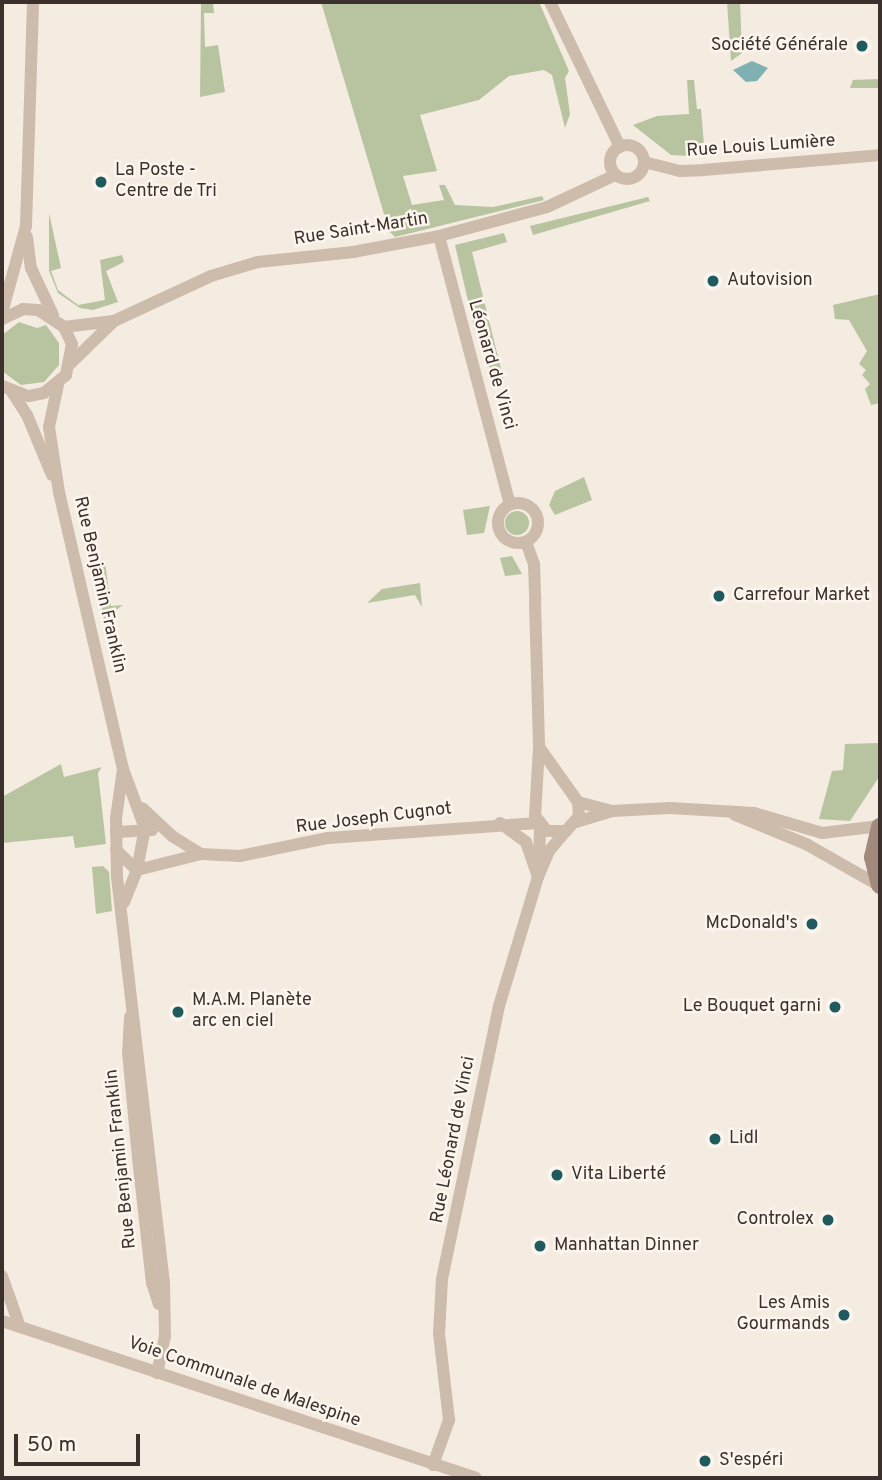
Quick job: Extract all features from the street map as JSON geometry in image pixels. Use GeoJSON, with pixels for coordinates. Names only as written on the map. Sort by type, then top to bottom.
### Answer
{"type":"FeatureCollection","features":[{"type":"Feature","properties":{"kind":"main road"},"geometry":{"type":"LineString","coordinates":[[880,827],[873,856],[880,885]]}},
{"type":"Feature","properties":{"kind":"street"},"geometry":{"type":"LineString","coordinates":[[33,2],[26,226],[31,268],[52,315],[64,327],[72,344],[71,363]]}},
{"type":"Feature","properties":{"kind":"street"},"geometry":{"type":"LineString","coordinates":[[550,2],[620,147]]}},
{"type":"Feature","properties":{"kind":"street"},"geometry":{"type":"LineString","coordinates":[[620,147],[636,148],[644,162],[636,177],[626,180],[615,175],[610,160],[620,147]]}},
{"type":"Feature","properties":{"kind":"street","name":"Rue Louis Lumière"},"geometry":{"type":"LineString","coordinates":[[644,162],[680,171],[880,155]]}},
{"type":"Feature","properties":{"kind":"street","name":"Rue Saint-Martin"},"geometry":{"type":"LineString","coordinates":[[64,327],[114,321],[211,276],[258,262],[353,252],[439,236],[572,198],[615,175]]}},
{"type":"Feature","properties":{"kind":"street"},"geometry":{"type":"LineString","coordinates":[[2,313],[26,226]]}},
{"type":"Feature","properties":{"kind":"street","name":"Léonard de Vinci"},"geometry":{"type":"LineString","coordinates":[[439,236],[510,504]]}},
{"type":"Feature","properties":{"kind":"street"},"geometry":{"type":"LineString","coordinates":[[2,319],[23,309],[52,315]]}},
{"type":"Feature","properties":{"kind":"street","name":"Rue Saint-Martin"},"geometry":{"type":"LineString","coordinates":[[71,363],[114,321]]}},
{"type":"Feature","properties":{"kind":"street","name":"Rue Benjamin Franklin"},"geometry":{"type":"LineString","coordinates":[[71,363],[58,385],[49,427],[59,492],[123,768],[116,850],[131,998],[146,1104],[165,1336],[157,1373]]}},
{"type":"Feature","properties":{"kind":"street"},"geometry":{"type":"LineString","coordinates":[[7,389],[44,393],[58,385]]}},
{"type":"Feature","properties":{"kind":"street","name":"Rue Benjamin Franklin"},"geometry":{"type":"LineString","coordinates":[[7,389],[27,415],[59,492]]}},
{"type":"Feature","properties":{"kind":"street"},"geometry":{"type":"LineString","coordinates":[[510,504],[525,504],[536,513],[538,529],[526,542],[511,542],[499,532],[499,516],[510,504]]}},
{"type":"Feature","properties":{"kind":"street"},"geometry":{"type":"LineString","coordinates":[[526,542],[534,564],[539,747],[536,804],[539,824],[538,877]]}},
{"type":"Feature","properties":{"kind":"street"},"geometry":{"type":"LineString","coordinates":[[539,747],[578,802],[612,811],[754,813],[830,834],[880,827]]}},
{"type":"Feature","properties":{"kind":"street"},"geometry":{"type":"LineString","coordinates":[[123,768],[142,808],[145,828],[137,870],[123,909]]}},
{"type":"Feature","properties":{"kind":"street"},"geometry":{"type":"LineString","coordinates":[[536,804],[554,788],[567,790]]}},
{"type":"Feature","properties":{"kind":"street"},"geometry":{"type":"LineString","coordinates":[[576,822],[578,802]]}},
{"type":"Feature","properties":{"kind":"street","name":"Rue Joseph Cugnot"},"geometry":{"type":"LineString","coordinates":[[505,823],[536,804]]}},
{"type":"Feature","properties":{"kind":"street","name":"Rue Joseph Cugnot"},"geometry":{"type":"LineString","coordinates":[[142,808],[172,836],[201,854]]}},
{"type":"Feature","properties":{"kind":"street"},"geometry":{"type":"LineString","coordinates":[[539,824],[547,831],[566,831],[576,822],[612,811]]}},
{"type":"Feature","properties":{"kind":"street"},"geometry":{"type":"LineString","coordinates":[[728,813],[806,844],[880,885]]}},
{"type":"Feature","properties":{"kind":"street"},"geometry":{"type":"LineString","coordinates":[[505,823],[526,842],[538,877]]}},
{"type":"Feature","properties":{"kind":"street","name":"Rue Joseph Cugnot"},"geometry":{"type":"LineString","coordinates":[[137,870],[201,854],[240,856],[328,838],[505,823],[539,824]]}},
{"type":"Feature","properties":{"kind":"street"},"geometry":{"type":"LineString","coordinates":[[116,832],[145,828]]}},
{"type":"Feature","properties":{"kind":"street","name":"Rue Joseph Cugnot"},"geometry":{"type":"LineString","coordinates":[[145,828],[172,836]]}},
{"type":"Feature","properties":{"kind":"street","name":"Rue Léonard de Vinci"},"geometry":{"type":"LineString","coordinates":[[433,1465],[449,1420],[439,1346],[439,1295],[499,1006],[538,877],[549,851],[566,831]]}},
{"type":"Feature","properties":{"kind":"street"},"geometry":{"type":"LineString","coordinates":[[116,850],[137,870]]}},
{"type":"Feature","properties":{"kind":"street"},"geometry":{"type":"LineString","coordinates":[[2,1276],[19,1327]]}},
{"type":"Feature","properties":{"kind":"street","name":"Voie Communale de Malespine"},"geometry":{"type":"LineString","coordinates":[[2,1321],[476,1478]]}},
{"type":"Feature","properties":{"kind":"green space"},"geometry":{"type":"Polygon","coordinates":[[[201,2],[213,2],[214,13],[204,13],[205,47],[218,45],[225,92],[200,97],[201,2]]]}},
{"type":"Feature","properties":{"kind":"green space"},"geometry":{"type":"Polygon","coordinates":[[[321,2],[539,2],[569,71],[565,78],[570,114],[565,128],[552,75],[544,70],[509,76],[479,100],[420,115],[437,171],[403,176],[412,205],[444,200],[439,185],[445,185],[455,205],[493,207],[542,196],[544,200],[395,237],[389,231],[321,2]]]}},
{"type":"Feature","properties":{"kind":"green space"},"geometry":{"type":"Polygon","coordinates":[[[727,2],[740,2],[742,53],[731,61],[727,2]]]}},
{"type":"Feature","properties":{"kind":"green space"},"geometry":{"type":"Polygon","coordinates":[[[880,79],[880,88],[850,88],[853,80],[880,79]]]}},
{"type":"Feature","properties":{"kind":"green space"},"geometry":{"type":"Polygon","coordinates":[[[687,80],[694,80],[697,109],[701,109],[705,157],[671,155],[633,125],[657,116],[689,114],[687,80]]]}},
{"type":"Feature","properties":{"kind":"green space"},"geometry":{"type":"Polygon","coordinates":[[[648,197],[650,201],[533,235],[530,226],[648,197]]]}},
{"type":"Feature","properties":{"kind":"green space"},"geometry":{"type":"Polygon","coordinates":[[[49,213],[61,268],[51,271],[58,290],[78,305],[105,300],[100,260],[122,255],[124,262],[106,271],[118,302],[93,310],[80,308],[58,293],[49,271],[49,213]]]}},
{"type":"Feature","properties":{"kind":"green space"},"geometry":{"type":"Polygon","coordinates":[[[504,233],[507,242],[472,252],[504,381],[493,383],[482,334],[476,335],[455,245],[504,233]]]}},
{"type":"Feature","properties":{"kind":"green space"},"geometry":{"type":"Polygon","coordinates":[[[880,294],[880,403],[871,405],[865,389],[870,384],[862,375],[866,370],[859,364],[867,351],[849,320],[835,319],[833,305],[880,294]]]}},
{"type":"Feature","properties":{"kind":"green space"},"geometry":{"type":"Polygon","coordinates":[[[19,322],[37,328],[46,325],[59,343],[59,365],[44,382],[21,385],[2,371],[2,335],[19,322]]]}},
{"type":"Feature","properties":{"kind":"green space"},"geometry":{"type":"Polygon","coordinates":[[[584,477],[592,500],[555,515],[549,505],[555,491],[584,477]]]}},
{"type":"Feature","properties":{"kind":"green space"},"geometry":{"type":"Polygon","coordinates":[[[490,506],[484,533],[467,535],[463,510],[490,506]]]}},
{"type":"Feature","properties":{"kind":"green space"},"geometry":{"type":"Polygon","coordinates":[[[517,511],[528,518],[529,523],[522,534],[517,535],[506,528],[505,523],[512,512],[517,511]]]}},
{"type":"Feature","properties":{"kind":"green space"},"geometry":{"type":"Polygon","coordinates":[[[512,556],[522,574],[505,576],[500,558],[512,556]]]}},
{"type":"Feature","properties":{"kind":"green space"},"geometry":{"type":"Polygon","coordinates":[[[105,563],[111,606],[123,605],[104,619],[93,565],[105,563]]]}},
{"type":"Feature","properties":{"kind":"green space"},"geometry":{"type":"Polygon","coordinates":[[[420,583],[422,607],[415,595],[367,603],[382,589],[420,583]]]}},
{"type":"Feature","properties":{"kind":"green space"},"geometry":{"type":"Polygon","coordinates":[[[880,743],[879,777],[850,821],[819,819],[832,771],[843,770],[845,744],[880,743]]]}},
{"type":"Feature","properties":{"kind":"green space"},"geometry":{"type":"Polygon","coordinates":[[[61,764],[64,777],[102,767],[98,773],[106,844],[75,848],[73,836],[2,843],[2,797],[61,764]]]}},
{"type":"Feature","properties":{"kind":"green space"},"geometry":{"type":"Polygon","coordinates":[[[103,866],[109,872],[112,911],[96,914],[92,867],[103,866]]]}},
{"type":"Feature","properties":{"kind":"water"},"geometry":{"type":"Polygon","coordinates":[[[752,61],[768,68],[757,81],[746,82],[733,70],[752,61]]]}},
{"type":"Feature","properties":{"kind":"place","name":"Société Générale"},"geometry":{"type":"Point","coordinates":[862,46]}},
{"type":"Feature","properties":{"kind":"place","name":"La Poste - Centre de Tri"},"geometry":{"type":"Point","coordinates":[101,182]}},
{"type":"Feature","properties":{"kind":"place","name":"Autovision"},"geometry":{"type":"Point","coordinates":[713,281]}},
{"type":"Feature","properties":{"kind":"place","name":"Carrefour Market"},"geometry":{"type":"Point","coordinates":[719,596]}},
{"type":"Feature","properties":{"kind":"place","name":"McDonald's"},"geometry":{"type":"Point","coordinates":[812,924]}},
{"type":"Feature","properties":{"kind":"place","name":"Le Bouquet garni"},"geometry":{"type":"Point","coordinates":[835,1007]}},
{"type":"Feature","properties":{"kind":"place","name":"M.A.M. Planète arc en ciel"},"geometry":{"type":"Point","coordinates":[178,1012]}},
{"type":"Feature","properties":{"kind":"place","name":"Lidl"},"geometry":{"type":"Point","coordinates":[715,1139]}},
{"type":"Feature","properties":{"kind":"place","name":"Vita Liberté"},"geometry":{"type":"Point","coordinates":[557,1175]}},
{"type":"Feature","properties":{"kind":"place","name":"Controlex"},"geometry":{"type":"Point","coordinates":[828,1220]}},
{"type":"Feature","properties":{"kind":"place","name":"Manhattan Dinner"},"geometry":{"type":"Point","coordinates":[540,1246]}},
{"type":"Feature","properties":{"kind":"place","name":"Les Amis Gourmands"},"geometry":{"type":"Point","coordinates":[844,1315]}},
{"type":"Feature","properties":{"kind":"place","name":"S'espéri"},"geometry":{"type":"Point","coordinates":[705,1461]}}]}
